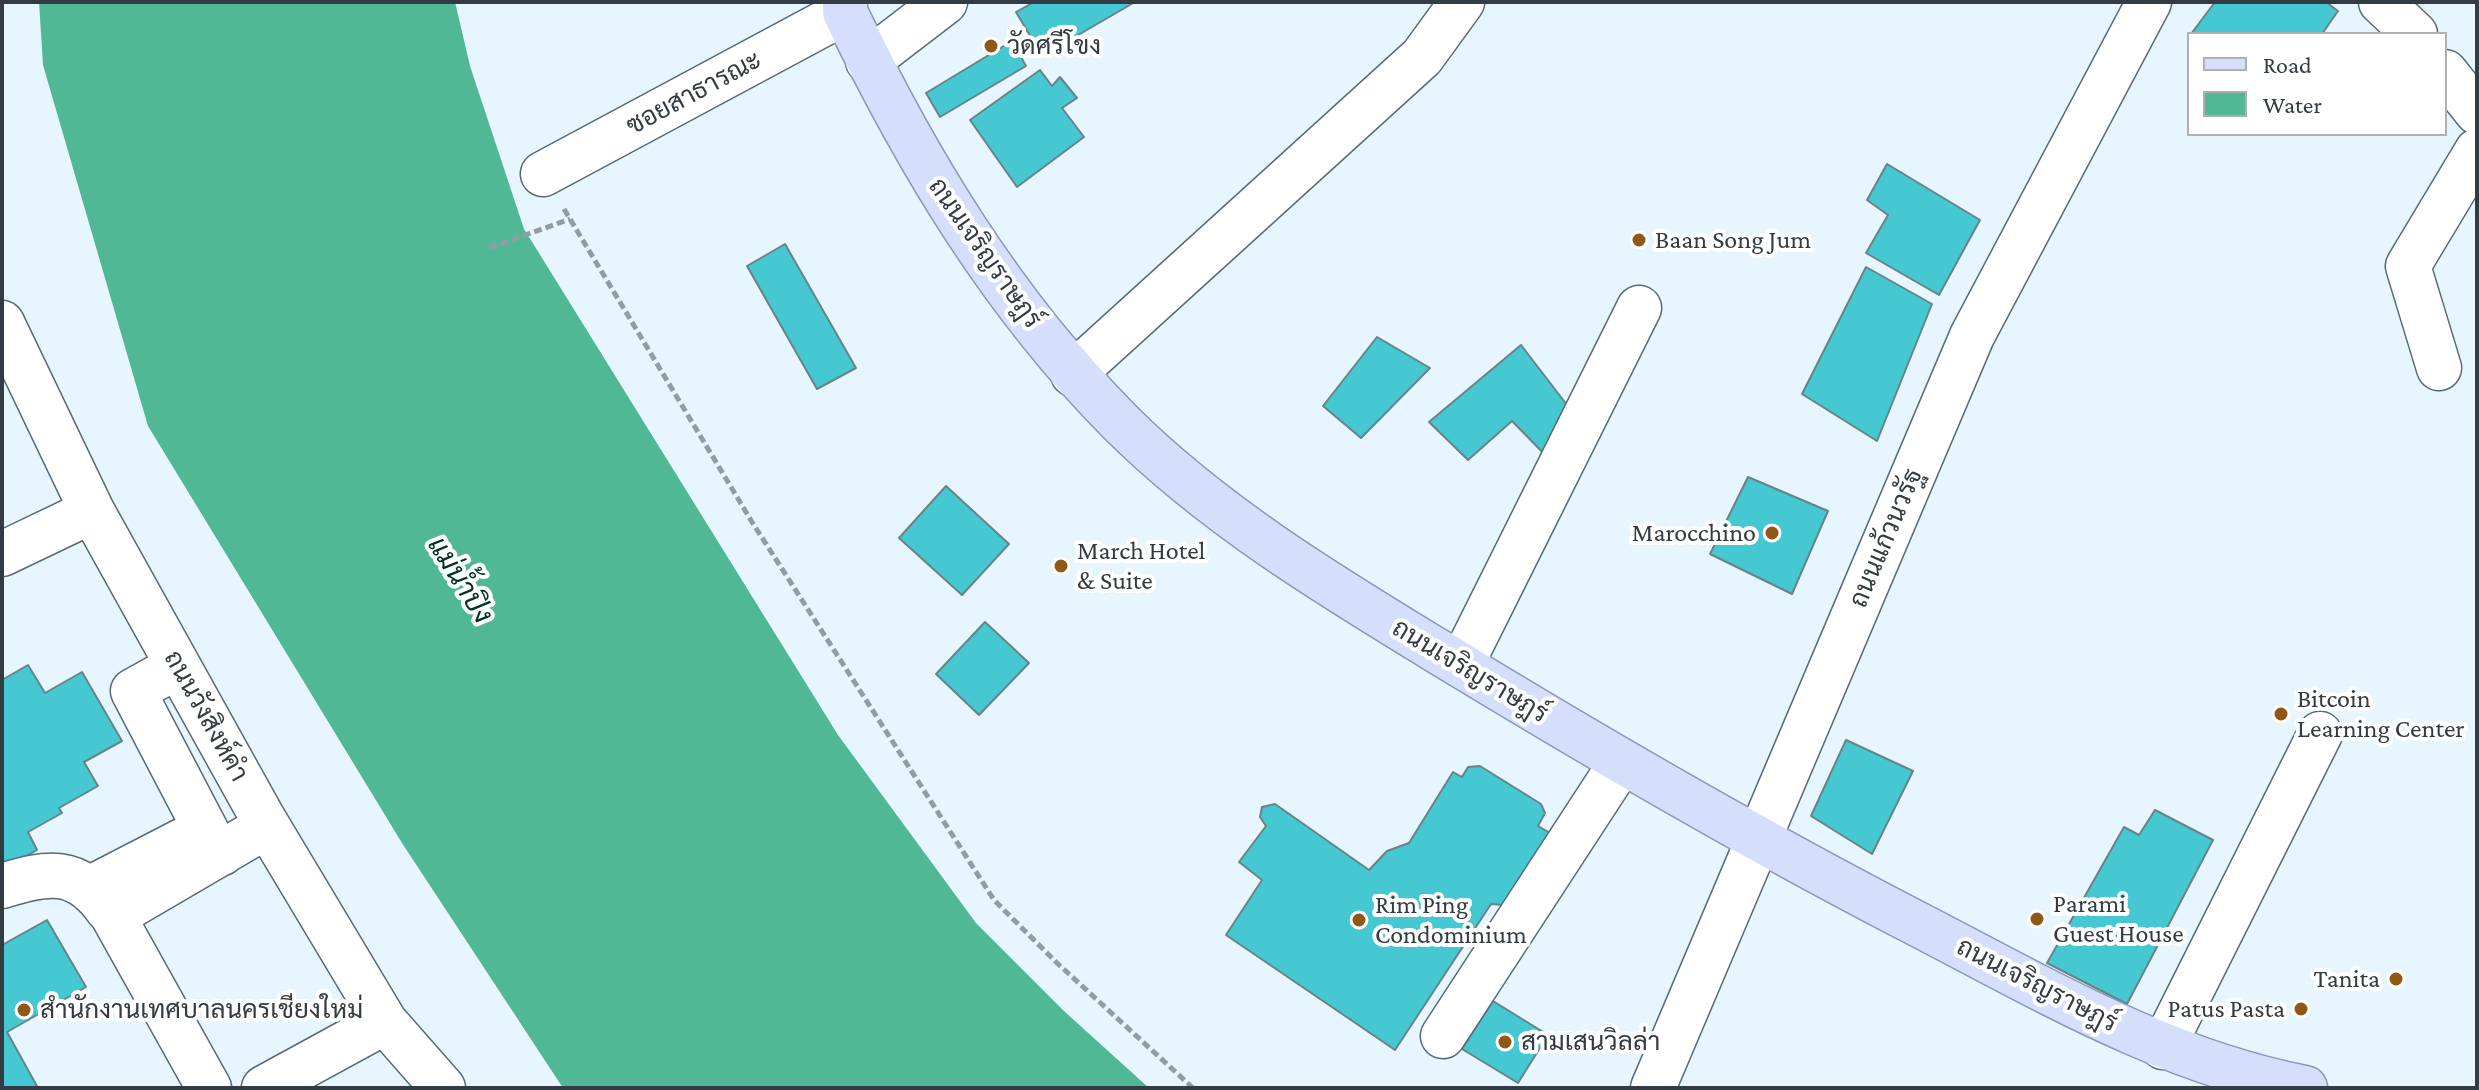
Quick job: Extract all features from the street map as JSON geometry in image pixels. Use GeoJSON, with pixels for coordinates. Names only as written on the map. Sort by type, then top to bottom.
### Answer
{"type":"FeatureCollection","features":[{"type":"Feature","properties":{"kind":"main road","name":"ถนนเจริญราษฎร์"},"geometry":{"type":"LineString","coordinates":[[845,7],[868,61],[942,195],[1003,287],[1073,374],[1125,426],[1222,508],[1378,615],[1621,763],[1756,840],[2187,1066],[2305,1088]]}},
{"type":"Feature","properties":{"kind":"street"},"geometry":{"type":"LineString","coordinates":[[868,61],[945,2]]}},
{"type":"Feature","properties":{"kind":"street"},"geometry":{"type":"LineString","coordinates":[[1073,374],[1422,57],[1462,2]]}},
{"type":"Feature","properties":{"kind":"street","name":"ถนนแก้วนวรัฐ"},"geometry":{"type":"LineString","coordinates":[[1653,1088],[1972,336],[2149,2]]}},
{"type":"Feature","properties":{"kind":"street"},"geometry":{"type":"LineString","coordinates":[[2381,2],[2413,32]]}},
{"type":"Feature","properties":{"kind":"street","name":"ซอยสาธารณะ"},"geometry":{"type":"LineString","coordinates":[[543,174],[845,7]]}},
{"type":"Feature","properties":{"kind":"street"},"geometry":{"type":"LineString","coordinates":[[2447,74],[2477,112]]}},
{"type":"Feature","properties":{"kind":"street"},"geometry":{"type":"LineString","coordinates":[[2439,368],[2408,266],[2477,151]]}},
{"type":"Feature","properties":{"kind":"street"},"geometry":{"type":"LineString","coordinates":[[1461,665],[1639,308]]}},
{"type":"Feature","properties":{"kind":"street","name":"ถนนวังสิงห์คำ"},"geometry":{"type":"LineString","coordinates":[[2,323],[92,511],[267,826],[385,1022],[443,1088]]}},
{"type":"Feature","properties":{"kind":"street"},"geometry":{"type":"LineString","coordinates":[[2,554],[92,511]]}},
{"type":"Feature","properties":{"kind":"street"},"geometry":{"type":"LineString","coordinates":[[178,666],[133,691],[217,846]]}},
{"type":"Feature","properties":{"kind":"street"},"geometry":{"type":"LineString","coordinates":[[2187,1066],[2320,734]]}},
{"type":"Feature","properties":{"kind":"street"},"geometry":{"type":"LineString","coordinates":[[1443,1036],[1621,763]]}},
{"type":"Feature","properties":{"kind":"street"},"geometry":{"type":"LineString","coordinates":[[101,903],[217,846],[267,826]]}},
{"type":"Feature","properties":{"kind":"street"},"geometry":{"type":"LineString","coordinates":[[2,886],[43,873],[65,875],[101,903],[209,1088]]}},
{"type":"Feature","properties":{"kind":"street"},"geometry":{"type":"LineString","coordinates":[[264,1088],[385,1022]]}},
{"type":"Feature","properties":{"kind":"path"},"geometry":{"type":"LineString","coordinates":[[543,174],[760,535],[994,900],[1056,962],[1193,1088]]}},
{"type":"Feature","properties":{"kind":"path"},"geometry":{"type":"LineString","coordinates":[[489,248],[570,219]]}},
{"type":"Feature","properties":{"kind":"water","name":"แม่น้ำปิง"},"geometry":{"type":"Polygon","coordinates":[[[39,2],[455,2],[470,66],[524,229],[838,735],[976,923],[1065,1012],[1149,1088],[563,1088],[402,843],[148,426],[43,65],[39,2]]]}},
{"type":"Feature","properties":{"kind":"building"},"geometry":{"type":"Polygon","coordinates":[[[1034,2],[1135,2],[1042,56],[1016,12],[1034,2]]]}},
{"type":"Feature","properties":{"kind":"building"},"geometry":{"type":"Polygon","coordinates":[[[2215,2],[2326,2],[2338,11],[2323,32],[2192,32],[2215,2]]]}},
{"type":"Feature","properties":{"kind":"building"},"geometry":{"type":"Polygon","coordinates":[[[1012,41],[1026,66],[940,117],[926,93],[1012,41]]]}},
{"type":"Feature","properties":{"kind":"building"},"geometry":{"type":"Polygon","coordinates":[[[1040,70],[1052,86],[1060,77],[1077,98],[1062,108],[1084,137],[1017,187],[970,120],[1040,70]]]}},
{"type":"Feature","properties":{"kind":"building"},"geometry":{"type":"Polygon","coordinates":[[[1887,164],[1980,220],[1939,295],[1866,253],[1888,215],[1867,200],[1887,164]]]}},
{"type":"Feature","properties":{"kind":"building"},"geometry":{"type":"Polygon","coordinates":[[[785,244],[856,368],[817,389],[747,266],[785,244]]]}},
{"type":"Feature","properties":{"kind":"building"},"geometry":{"type":"Polygon","coordinates":[[[1866,267],[1932,304],[1877,441],[1802,394],[1866,267]]]}},
{"type":"Feature","properties":{"kind":"building"},"geometry":{"type":"Polygon","coordinates":[[[1377,337],[1430,368],[1361,438],[1323,406],[1377,337]]]}},
{"type":"Feature","properties":{"kind":"building"},"geometry":{"type":"Polygon","coordinates":[[[1521,345],[1577,418],[1554,464],[1512,421],[1468,460],[1429,422],[1521,345]]]}},
{"type":"Feature","properties":{"kind":"building"},"geometry":{"type":"Polygon","coordinates":[[[1748,477],[1828,511],[1792,594],[1710,554],[1748,477]]]}},
{"type":"Feature","properties":{"kind":"building"},"geometry":{"type":"Polygon","coordinates":[[[946,486],[1009,544],[962,595],[899,538],[946,486]]]}},
{"type":"Feature","properties":{"kind":"building"},"geometry":{"type":"Polygon","coordinates":[[[985,622],[1029,663],[979,715],[936,674],[985,622]]]}},
{"type":"Feature","properties":{"kind":"building"},"geometry":{"type":"Polygon","coordinates":[[[28,665],[45,693],[82,672],[122,741],[84,762],[98,786],[59,808],[62,813],[28,832],[37,850],[2,870],[2,680],[28,665]]]}},
{"type":"Feature","properties":{"kind":"building"},"geometry":{"type":"Polygon","coordinates":[[[1846,740],[1913,771],[1872,854],[1811,816],[1846,740]]]}},
{"type":"Feature","properties":{"kind":"building","name":"Rim Ping Condominium"},"geometry":{"type":"Polygon","coordinates":[[[1480,766],[1541,804],[1545,813],[1538,826],[1550,833],[1503,905],[1491,904],[1395,1050],[1226,935],[1262,880],[1239,862],[1266,826],[1260,817],[1262,807],[1275,804],[1369,870],[1387,851],[1409,843],[1453,772],[1462,777],[1468,767],[1480,766]]]}},
{"type":"Feature","properties":{"kind":"building"},"geometry":{"type":"Polygon","coordinates":[[[2155,810],[2213,840],[2127,1004],[2047,963],[2124,827],[2139,835],[2155,810]]]}},
{"type":"Feature","properties":{"kind":"building","name":"สำนักงานเทศบาลนครเชียงใหม่"},"geometry":{"type":"Polygon","coordinates":[[[47,920],[86,987],[7,1032],[38,1088],[2,1088],[2,945],[47,920]]]}},
{"type":"Feature","properties":{"kind":"building","name":"สามเสนวิลล่า"},"geometry":{"type":"Polygon","coordinates":[[[1493,1001],[1548,1035],[1518,1083],[1462,1049],[1493,1001]]]}},
{"type":"Feature","properties":{"kind":"place","name":"วัดศรีโขง"},"geometry":{"type":"Point","coordinates":[991,46]}},
{"type":"Feature","properties":{"kind":"place","name":"Baan Song Jum"},"geometry":{"type":"Point","coordinates":[1639,240]}},
{"type":"Feature","properties":{"kind":"place","name":"Marocchino"},"geometry":{"type":"Point","coordinates":[1772,533]}},
{"type":"Feature","properties":{"kind":"place","name":"March Hotel & Suite"},"geometry":{"type":"Point","coordinates":[1061,566]}},
{"type":"Feature","properties":{"kind":"place","name":"Bitcoin Learning Center"},"geometry":{"type":"Point","coordinates":[2281,714]}},
{"type":"Feature","properties":{"kind":"place","name":"Parami Guest House"},"geometry":{"type":"Point","coordinates":[2037,919]}},
{"type":"Feature","properties":{"kind":"place","name":"Rim Ping Condominium"},"geometry":{"type":"Point","coordinates":[1359,920]}},
{"type":"Feature","properties":{"kind":"place","name":"Tanita"},"geometry":{"type":"Point","coordinates":[2396,979]}},
{"type":"Feature","properties":{"kind":"place","name":"Patus Pasta"},"geometry":{"type":"Point","coordinates":[2301,1009]}},
{"type":"Feature","properties":{"kind":"place","name":"สำนักงานเทศบาลนครเชียงใหม่"},"geometry":{"type":"Point","coordinates":[24,1010]}},
{"type":"Feature","properties":{"kind":"place","name":"สามเสนวิลล่า"},"geometry":{"type":"Point","coordinates":[1505,1042]}}]}
